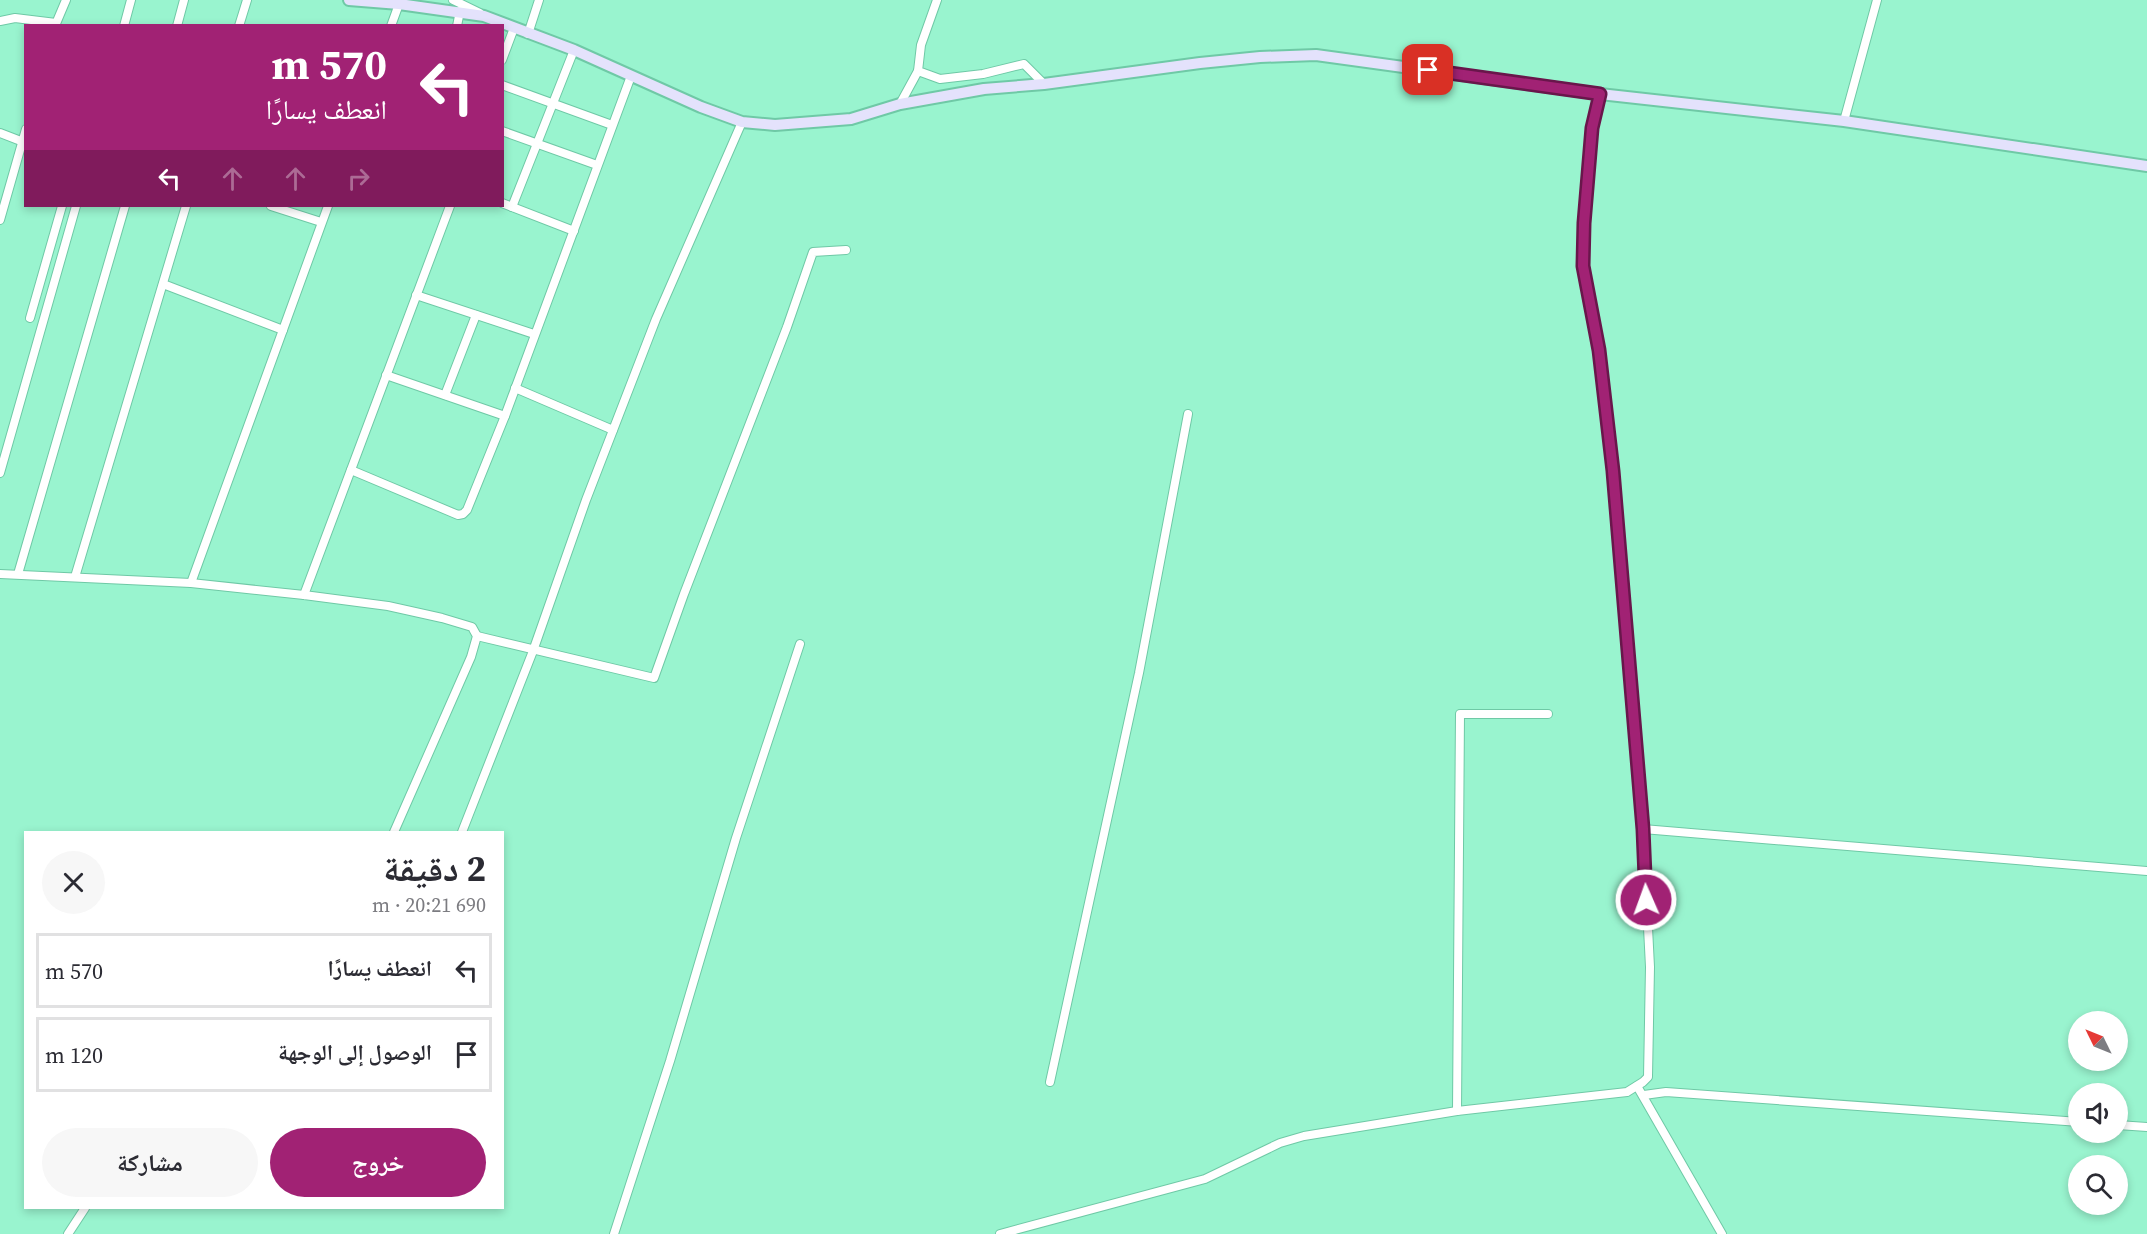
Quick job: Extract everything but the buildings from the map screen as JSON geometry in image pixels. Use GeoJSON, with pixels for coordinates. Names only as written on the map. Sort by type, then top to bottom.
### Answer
{"type":"FeatureCollection","features":[{"type":"Feature","properties":{"kind":"street"},"geometry":{"type":"LineString","coordinates":[[0,21],[15,18],[55,24],[66,0]]}},
{"type":"Feature","properties":{"kind":"street"},"geometry":{"type":"LineString","coordinates":[[125,24],[131,0]]}},
{"type":"Feature","properties":{"kind":"street"},"geometry":{"type":"LineString","coordinates":[[178,24],[184,0]]}},
{"type":"Feature","properties":{"kind":"street"},"geometry":{"type":"LineString","coordinates":[[241,24],[247,0]]}},
{"type":"Feature","properties":{"kind":"street"},"geometry":{"type":"LineString","coordinates":[[349,0],[468,8]]}},
{"type":"Feature","properties":{"kind":"street"},"geometry":{"type":"LineString","coordinates":[[453,0],[484,16],[574,50],[701,107],[742,122],[775,125],[849,119],[900,104],[984,89],[1044,84],[1200,63],[1260,57],[1316,55],[1600,94],[1844,121],[2147,166]]}},
{"type":"Feature","properties":{"kind":"street"},"geometry":{"type":"LineString","coordinates":[[528,34],[539,0]]}},
{"type":"Feature","properties":{"kind":"street"},"geometry":{"type":"LineString","coordinates":[[900,104],[918,71],[921,45],[937,0]]}},
{"type":"Feature","properties":{"kind":"street"},"geometry":{"type":"LineString","coordinates":[[1844,121],[1877,0]]}},
{"type":"Feature","properties":{"kind":"street"},"geometry":{"type":"LineString","coordinates":[[392,24],[399,4]]}},
{"type":"Feature","properties":{"kind":"street"},"geometry":{"type":"LineString","coordinates":[[458,24],[468,8]]}},
{"type":"Feature","properties":{"kind":"street"},"geometry":{"type":"LineString","coordinates":[[504,55],[514,28]]}},
{"type":"Feature","properties":{"kind":"street"},"geometry":{"type":"LineString","coordinates":[[512,207],[574,50]]}},
{"type":"Feature","properties":{"kind":"street"},"geometry":{"type":"LineString","coordinates":[[918,71],[940,79],[983,74],[1024,64],[1044,84]]}},
{"type":"Feature","properties":{"kind":"street"},"geometry":{"type":"LineString","coordinates":[[351,470],[453,513],[463,514],[470,505],[631,76]]}},
{"type":"Feature","properties":{"kind":"street"},"geometry":{"type":"LineString","coordinates":[[504,86],[612,125]]}},
{"type":"Feature","properties":{"kind":"street"},"geometry":{"type":"LineString","coordinates":[[1000,1234],[1205,1179],[1291,1139],[1457,1111],[1627,1092],[1648,1077],[1650,967],[1643,829],[1613,471],[1599,350],[1583,266],[1584,223],[1592,128],[1600,94]]}},
{"type":"Feature","properties":{"kind":"street"},"geometry":{"type":"LineString","coordinates":[[462,831],[533,651],[586,500],[669,288],[742,122]]}},
{"type":"Feature","properties":{"kind":"street"},"geometry":{"type":"LineString","coordinates":[[504,132],[597,165]]}},
{"type":"Feature","properties":{"kind":"street"},"geometry":{"type":"LineString","coordinates":[[0,133],[24,143],[0,220]]}},
{"type":"Feature","properties":{"kind":"street"},"geometry":{"type":"LineString","coordinates":[[504,204],[574,231]]}},
{"type":"Feature","properties":{"kind":"street"},"geometry":{"type":"LineString","coordinates":[[30,318],[62,207]]}},
{"type":"Feature","properties":{"kind":"street"},"geometry":{"type":"LineString","coordinates":[[0,473],[76,207]]}},
{"type":"Feature","properties":{"kind":"street"},"geometry":{"type":"LineString","coordinates":[[18,574],[125,207]]}},
{"type":"Feature","properties":{"kind":"street"},"geometry":{"type":"LineString","coordinates":[[75,577],[186,207]]}},
{"type":"Feature","properties":{"kind":"street"},"geometry":{"type":"LineString","coordinates":[[274,207],[321,222]]}},
{"type":"Feature","properties":{"kind":"street"},"geometry":{"type":"LineString","coordinates":[[191,583],[328,207]]}},
{"type":"Feature","properties":{"kind":"street"},"geometry":{"type":"LineString","coordinates":[[304,595],[450,207]]}},
{"type":"Feature","properties":{"kind":"street"},"geometry":{"type":"LineString","coordinates":[[477,636],[654,678],[787,327],[813,252],[846,250]]}},
{"type":"Feature","properties":{"kind":"street"},"geometry":{"type":"LineString","coordinates":[[163,285],[283,330]]}},
{"type":"Feature","properties":{"kind":"street"},"geometry":{"type":"LineString","coordinates":[[416,295],[534,334]]}},
{"type":"Feature","properties":{"kind":"street"},"geometry":{"type":"LineString","coordinates":[[445,395],[476,315]]}},
{"type":"Feature","properties":{"kind":"street"},"geometry":{"type":"LineString","coordinates":[[386,375],[505,416]]}},
{"type":"Feature","properties":{"kind":"street"},"geometry":{"type":"LineString","coordinates":[[515,388],[613,430]]}},
{"type":"Feature","properties":{"kind":"street"},"geometry":{"type":"LineString","coordinates":[[1050,1082],[1139,673],[1188,414]]}},
{"type":"Feature","properties":{"kind":"street"},"geometry":{"type":"LineString","coordinates":[[0,574],[191,583],[304,595],[363,602],[469,625],[477,636],[471,657],[394,831]]}},
{"type":"Feature","properties":{"kind":"street"},"geometry":{"type":"LineString","coordinates":[[614,1234],[670,1061],[736,838],[800,644]]}},
{"type":"Feature","properties":{"kind":"street"},"geometry":{"type":"LineString","coordinates":[[1457,1111],[1460,714],[1548,714]]}},
{"type":"Feature","properties":{"kind":"street"},"geometry":{"type":"LineString","coordinates":[[1643,829],[2147,871]]}},
{"type":"Feature","properties":{"kind":"street"},"geometry":{"type":"LineString","coordinates":[[1637,1086],[1722,1234]]}},
{"type":"Feature","properties":{"kind":"street"},"geometry":{"type":"LineString","coordinates":[[1644,1095],[1665,1092],[2068,1121]]}},
{"type":"Feature","properties":{"kind":"street"},"geometry":{"type":"LineString","coordinates":[[2128,1126],[2147,1127]]}},
{"type":"Feature","properties":{"kind":"street"},"geometry":{"type":"LineString","coordinates":[[68,1234],[84,1209]]}},
{"type":"Feature","properties":{"kind":"route"},"geometry":{"type":"LineString","coordinates":[[1428,70],[1600,94],[1592,128],[1584,223],[1583,266],[1599,350],[1613,471],[1643,829],[1646,900]]}}]}
